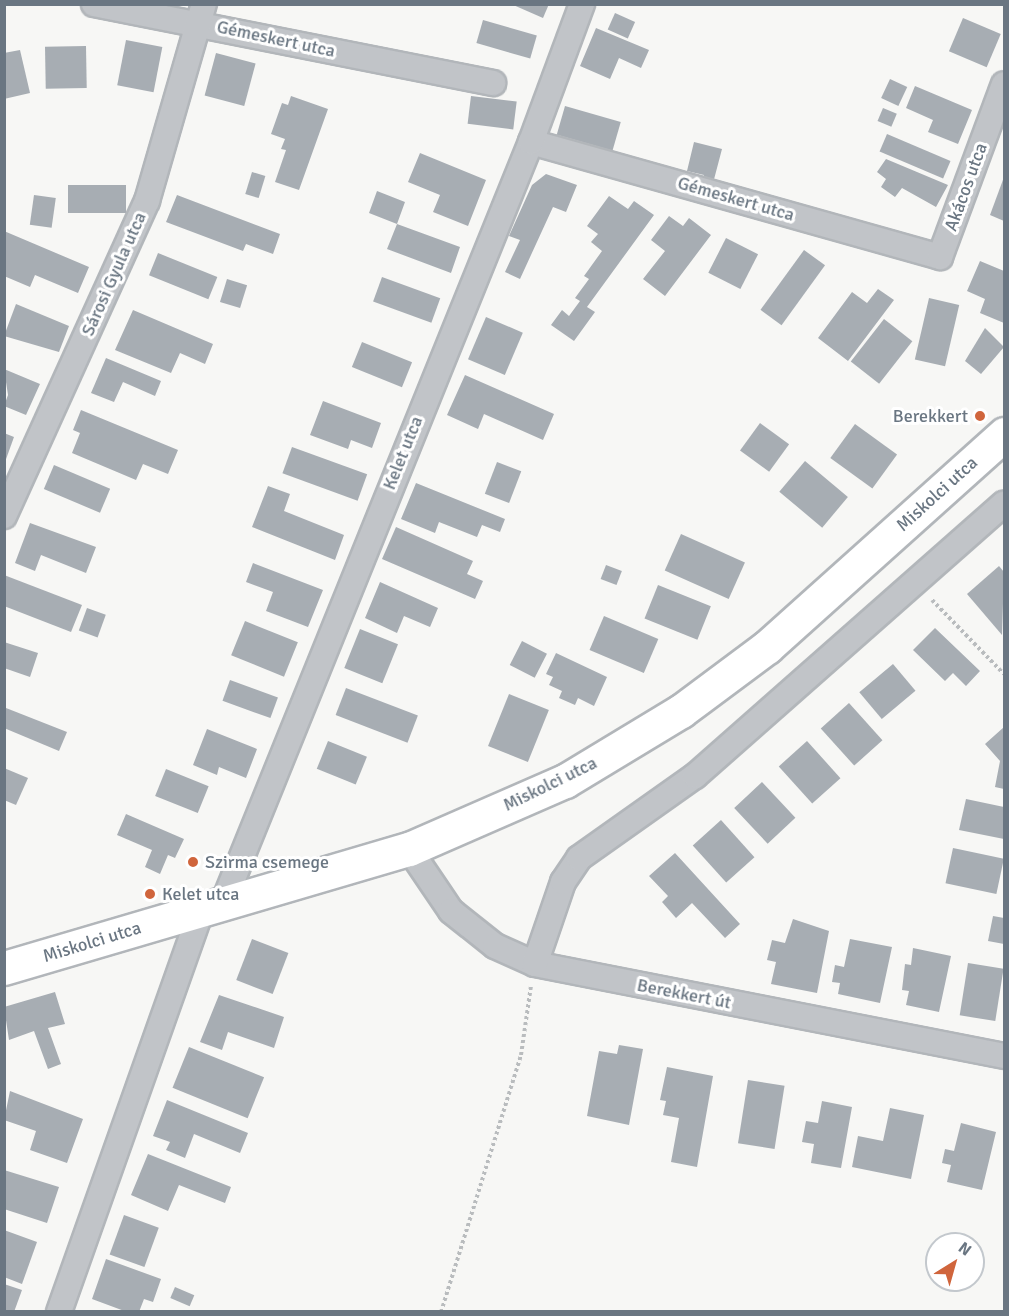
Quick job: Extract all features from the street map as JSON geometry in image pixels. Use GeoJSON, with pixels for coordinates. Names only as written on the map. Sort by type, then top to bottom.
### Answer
{"type":"FeatureCollection","features":[{"type":"Feature","properties":{"kind":"main road","name":"Miskolci utca"},"geometry":{"type":"LineString","coordinates":[[4,968],[409,849],[565,781],[681,711],[767,647],[1005,434]]}},
{"type":"Feature","properties":{"kind":"street","name":"Gémeskert utca"},"geometry":{"type":"LineString","coordinates":[[94,4],[202,14],[493,83]]}},
{"type":"Feature","properties":{"kind":"street","name":"Kelet utca"},"geometry":{"type":"LineString","coordinates":[[58,1311],[212,906],[531,142],[582,4]]}},
{"type":"Feature","properties":{"kind":"street","name":"Sárosi Gyula utca"},"geometry":{"type":"LineString","coordinates":[[4,516],[147,201],[202,14]]}},
{"type":"Feature","properties":{"kind":"street","name":"Akácos utca"},"geometry":{"type":"LineString","coordinates":[[940,257],[1005,84]]}},
{"type":"Feature","properties":{"kind":"street","name":"Gémeskert utca"},"geometry":{"type":"LineString","coordinates":[[531,142],[940,257]]}},
{"type":"Feature","properties":{"kind":"street"},"geometry":{"type":"LineString","coordinates":[[535,964],[563,882],[579,858],[696,776],[1005,504]]}},
{"type":"Feature","properties":{"kind":"street","name":"Berekkert út"},"geometry":{"type":"LineString","coordinates":[[409,849],[451,911],[495,946],[535,964],[1005,1056]]}},
{"type":"Feature","properties":{"kind":"path"},"geometry":{"type":"LineString","coordinates":[[914,582],[1005,674]]}},
{"type":"Feature","properties":{"kind":"path"},"geometry":{"type":"LineString","coordinates":[[441,1311],[521,1055],[535,964]]}},
{"type":"Feature","properties":{"kind":"building"},"geometry":{"type":"Polygon","coordinates":[[[511,4],[549,4],[543,18],[511,4]]]}},
{"type":"Feature","properties":{"kind":"building"},"geometry":{"type":"Polygon","coordinates":[[[615,13],[635,22],[628,38],[608,29],[615,13]]]}},
{"type":"Feature","properties":{"kind":"building"},"geometry":{"type":"Polygon","coordinates":[[[963,18],[1001,34],[987,67],[949,51],[963,18]]]}},
{"type":"Feature","properties":{"kind":"building"},"geometry":{"type":"Polygon","coordinates":[[[483,20],[537,35],[530,59],[476,43],[483,20]]]}},
{"type":"Feature","properties":{"kind":"building"},"geometry":{"type":"Polygon","coordinates":[[[596,28],[649,50],[641,68],[619,58],[610,79],[580,66],[596,28]]]}},
{"type":"Feature","properties":{"kind":"building"},"geometry":{"type":"Polygon","coordinates":[[[126,40],[162,47],[154,92],[117,85],[126,40]]]}},
{"type":"Feature","properties":{"kind":"building"},"geometry":{"type":"Polygon","coordinates":[[[86,46],[87,88],[46,89],[45,47],[86,46]]]}},
{"type":"Feature","properties":{"kind":"building"},"geometry":{"type":"Polygon","coordinates":[[[20,50],[30,93],[4,99],[4,53],[20,50]]]}},
{"type":"Feature","properties":{"kind":"building"},"geometry":{"type":"Polygon","coordinates":[[[216,53],[256,64],[244,106],[205,96],[216,53]]]}},
{"type":"Feature","properties":{"kind":"building"},"geometry":{"type":"Polygon","coordinates":[[[890,79],[907,87],[898,106],[881,98],[890,79]]]}},
{"type":"Feature","properties":{"kind":"building"},"geometry":{"type":"Polygon","coordinates":[[[915,86],[972,110],[958,144],[928,132],[933,120],[906,108],[915,86]]]}},
{"type":"Feature","properties":{"kind":"building"},"geometry":{"type":"Polygon","coordinates":[[[291,96],[328,109],[299,190],[275,182],[286,150],[281,149],[285,139],[271,134],[282,103],[288,105],[291,96]]]}},
{"type":"Feature","properties":{"kind":"building"},"geometry":{"type":"Polygon","coordinates":[[[471,96],[517,102],[513,129],[468,124],[471,96]]]}},
{"type":"Feature","properties":{"kind":"building"},"geometry":{"type":"Polygon","coordinates":[[[565,106],[621,122],[612,151],[557,135],[565,106]]]}},
{"type":"Feature","properties":{"kind":"building"},"geometry":{"type":"Polygon","coordinates":[[[883,108],[897,114],[891,127],[878,121],[883,108]]]}},
{"type":"Feature","properties":{"kind":"building"},"geometry":{"type":"Polygon","coordinates":[[[887,134],[951,161],[943,178],[880,151],[887,134]]]}},
{"type":"Feature","properties":{"kind":"building"},"geometry":{"type":"Polygon","coordinates":[[[694,142],[722,149],[712,187],[701,184],[704,175],[687,171],[694,142]]]}},
{"type":"Feature","properties":{"kind":"building"},"geometry":{"type":"Polygon","coordinates":[[[420,153],[486,180],[468,226],[433,212],[440,195],[408,182],[420,153]]]}},
{"type":"Feature","properties":{"kind":"building"},"geometry":{"type":"Polygon","coordinates":[[[886,159],[948,185],[936,207],[902,188],[895,197],[881,187],[886,179],[877,172],[886,159]]]}},
{"type":"Feature","properties":{"kind":"building"},"geometry":{"type":"Polygon","coordinates":[[[252,172],[265,176],[259,198],[245,194],[252,172]]]}},
{"type":"Feature","properties":{"kind":"building"},"geometry":{"type":"Polygon","coordinates":[[[546,174],[577,185],[566,212],[553,207],[520,279],[505,272],[520,240],[509,236],[532,185],[546,174]]]}},
{"type":"Feature","properties":{"kind":"building"},"geometry":{"type":"Polygon","coordinates":[[[1004,177],[1004,221],[990,215],[1004,177]]]}},
{"type":"Feature","properties":{"kind":"building"},"geometry":{"type":"Polygon","coordinates":[[[68,185],[126,185],[126,213],[68,213],[68,185]]]}},
{"type":"Feature","properties":{"kind":"building"},"geometry":{"type":"Polygon","coordinates":[[[377,191],[405,202],[397,224],[369,213],[377,191]]]}},
{"type":"Feature","properties":{"kind":"building"},"geometry":{"type":"Polygon","coordinates":[[[34,195],[56,198],[52,228],[30,225],[34,195]]]}},
{"type":"Feature","properties":{"kind":"building"},"geometry":{"type":"Polygon","coordinates":[[[177,195],[280,234],[273,254],[246,244],[243,251],[166,222],[177,195]]]}},
{"type":"Feature","properties":{"kind":"building"},"geometry":{"type":"Polygon","coordinates":[[[609,196],[628,209],[634,201],[654,215],[587,307],[595,312],[574,341],[551,325],[562,310],[569,316],[580,301],[575,298],[589,279],[584,276],[602,251],[591,242],[598,234],[587,226],[609,196]]]}},
{"type":"Feature","properties":{"kind":"building"},"geometry":{"type":"Polygon","coordinates":[[[669,216],[683,226],[689,218],[711,235],[665,296],[643,279],[665,251],[651,240],[669,216]]]}},
{"type":"Feature","properties":{"kind":"building"},"geometry":{"type":"Polygon","coordinates":[[[397,224],[460,247],[451,273],[387,249],[397,224]]]}},
{"type":"Feature","properties":{"kind":"building"},"geometry":{"type":"Polygon","coordinates":[[[4,231],[89,267],[78,293],[35,275],[30,287],[4,276],[4,231]]]}},
{"type":"Feature","properties":{"kind":"building"},"geometry":{"type":"Polygon","coordinates":[[[726,238],[758,254],[740,289],[708,273],[726,238]]]}},
{"type":"Feature","properties":{"kind":"building"},"geometry":{"type":"Polygon","coordinates":[[[804,250],[825,265],[782,325],[761,310],[804,250]]]}},
{"type":"Feature","properties":{"kind":"building"},"geometry":{"type":"Polygon","coordinates":[[[158,253],[217,277],[208,299],[149,275],[158,253]]]}},
{"type":"Feature","properties":{"kind":"building"},"geometry":{"type":"Polygon","coordinates":[[[980,261],[1004,271],[1004,323],[980,313],[985,299],[967,291],[980,261]]]}},
{"type":"Feature","properties":{"kind":"building"},"geometry":{"type":"Polygon","coordinates":[[[382,277],[440,298],[431,323],[373,301],[382,277]]]}},
{"type":"Feature","properties":{"kind":"building"},"geometry":{"type":"Polygon","coordinates":[[[227,279],[247,285],[240,308],[220,302],[227,279]]]}},
{"type":"Feature","properties":{"kind":"building"},"geometry":{"type":"Polygon","coordinates":[[[878,289],[894,300],[848,361],[818,338],[852,292],[867,303],[878,289]]]}},
{"type":"Feature","properties":{"kind":"building"},"geometry":{"type":"Polygon","coordinates":[[[929,298],[959,305],[945,366],[915,359],[929,298]]]}},
{"type":"Feature","properties":{"kind":"building"},"geometry":{"type":"Polygon","coordinates":[[[16,304],[69,326],[59,352],[4,336],[16,304]]]}},
{"type":"Feature","properties":{"kind":"building"},"geometry":{"type":"Polygon","coordinates":[[[133,310],[213,344],[205,364],[180,353],[171,373],[115,350],[133,310]]]}},
{"type":"Feature","properties":{"kind":"building"},"geometry":{"type":"Polygon","coordinates":[[[486,317],[523,333],[505,375],[468,359],[486,317]]]}},
{"type":"Feature","properties":{"kind":"building"},"geometry":{"type":"Polygon","coordinates":[[[884,319],[912,341],[879,384],[851,362],[884,319]]]}},
{"type":"Feature","properties":{"kind":"building"},"geometry":{"type":"Polygon","coordinates":[[[985,328],[1004,347],[981,374],[965,361],[985,328]]]}},
{"type":"Feature","properties":{"kind":"building"},"geometry":{"type":"Polygon","coordinates":[[[362,342],[412,362],[402,387],[352,367],[362,342]]]}},
{"type":"Feature","properties":{"kind":"building"},"geometry":{"type":"Polygon","coordinates":[[[106,358],[161,381],[155,396],[123,382],[114,402],[91,393],[106,358]]]}},
{"type":"Feature","properties":{"kind":"building"},"geometry":{"type":"Polygon","coordinates":[[[4,369],[40,384],[26,415],[4,406],[8,395],[4,369]]]}},
{"type":"Feature","properties":{"kind":"building"},"geometry":{"type":"Polygon","coordinates":[[[465,375],[554,414],[543,440],[484,414],[478,429],[447,415],[465,375]]]}},
{"type":"Feature","properties":{"kind":"building"},"geometry":{"type":"Polygon","coordinates":[[[323,401],[381,423],[372,448],[351,440],[348,449],[310,435],[323,401]]]}},
{"type":"Feature","properties":{"kind":"building"},"geometry":{"type":"Polygon","coordinates":[[[81,410],[178,450],[168,474],[143,464],[136,480],[72,453],[80,433],[73,430],[81,410]]]}},
{"type":"Feature","properties":{"kind":"building"},"geometry":{"type":"Polygon","coordinates":[[[760,423],[789,444],[769,472],[740,451],[760,423]]]}},
{"type":"Feature","properties":{"kind":"building"},"geometry":{"type":"Polygon","coordinates":[[[855,424],[897,455],[872,489],[830,458],[855,424]]]}},
{"type":"Feature","properties":{"kind":"building"},"geometry":{"type":"Polygon","coordinates":[[[4,433],[14,437],[5,462],[4,462],[4,433]]]}},
{"type":"Feature","properties":{"kind":"building"},"geometry":{"type":"Polygon","coordinates":[[[292,447],[367,474],[358,501],[282,473],[292,447]]]}},
{"type":"Feature","properties":{"kind":"building"},"geometry":{"type":"Polygon","coordinates":[[[805,461],[848,497],[822,528],[779,492],[805,461]]]}},
{"type":"Feature","properties":{"kind":"building"},"geometry":{"type":"Polygon","coordinates":[[[497,462],[521,471],[509,503],[485,494],[497,462]]]}},
{"type":"Feature","properties":{"kind":"building"},"geometry":{"type":"Polygon","coordinates":[[[54,465],[110,489],[100,513],[44,489],[54,465]]]}},
{"type":"Feature","properties":{"kind":"building"},"geometry":{"type":"Polygon","coordinates":[[[416,483],[505,519],[500,532],[482,525],[477,537],[439,522],[435,533],[401,519],[416,483]]]}},
{"type":"Feature","properties":{"kind":"building"},"geometry":{"type":"Polygon","coordinates":[[[268,486],[290,494],[284,511],[344,535],[335,560],[252,527],[268,486]]]}},
{"type":"Feature","properties":{"kind":"building"},"geometry":{"type":"Polygon","coordinates":[[[30,523],[96,547],[86,573],[41,555],[35,571],[15,563],[30,523]]]}},
{"type":"Feature","properties":{"kind":"building"},"geometry":{"type":"Polygon","coordinates":[[[396,527],[473,561],[467,574],[483,581],[475,599],[382,559],[396,527]]]}},
{"type":"Feature","properties":{"kind":"building"},"geometry":{"type":"Polygon","coordinates":[[[681,534],[745,562],[729,599],[665,571],[681,534]]]}},
{"type":"Feature","properties":{"kind":"building"},"geometry":{"type":"Polygon","coordinates":[[[253,563],[323,590],[308,627],[266,611],[273,592],[246,582],[253,563]]]}},
{"type":"Feature","properties":{"kind":"building"},"geometry":{"type":"Polygon","coordinates":[[[606,565],[622,571],[616,585],[601,579],[606,565]]]}},
{"type":"Feature","properties":{"kind":"building"},"geometry":{"type":"Polygon","coordinates":[[[999,566],[1004,572],[1002,635],[967,594],[999,566]]]}},
{"type":"Feature","properties":{"kind":"building"},"geometry":{"type":"Polygon","coordinates":[[[4,575],[82,605],[71,632],[4,606],[4,575]]]}},
{"type":"Feature","properties":{"kind":"building"},"geometry":{"type":"Polygon","coordinates":[[[380,582],[438,608],[430,627],[404,616],[397,633],[365,618],[380,582]]]}},
{"type":"Feature","properties":{"kind":"building"},"geometry":{"type":"Polygon","coordinates":[[[658,585],[711,606],[697,640],[645,618],[658,585]]]}},
{"type":"Feature","properties":{"kind":"building"},"geometry":{"type":"Polygon","coordinates":[[[87,608],[106,615],[98,637],[79,631],[87,608]]]}},
{"type":"Feature","properties":{"kind":"building"},"geometry":{"type":"Polygon","coordinates":[[[604,616],[658,639],[644,673],[590,650],[604,616]]]}},
{"type":"Feature","properties":{"kind":"building"},"geometry":{"type":"Polygon","coordinates":[[[245,621],[298,642],[284,677],[231,655],[245,621]]]}},
{"type":"Feature","properties":{"kind":"building"},"geometry":{"type":"Polygon","coordinates":[[[935,628],[980,671],[966,686],[953,673],[945,681],[913,650],[935,628]]]}},
{"type":"Feature","properties":{"kind":"building"},"geometry":{"type":"Polygon","coordinates":[[[360,629],[398,644],[382,683],[344,668],[360,629]]]}},
{"type":"Feature","properties":{"kind":"building"},"geometry":{"type":"Polygon","coordinates":[[[522,641],[547,654],[535,678],[510,665],[522,641]]]}},
{"type":"Feature","properties":{"kind":"building"},"geometry":{"type":"Polygon","coordinates":[[[4,642],[38,653],[30,677],[4,668],[4,642]]]}},
{"type":"Feature","properties":{"kind":"building"},"geometry":{"type":"Polygon","coordinates":[[[556,653],[607,677],[594,706],[578,698],[575,705],[559,698],[562,691],[549,685],[553,677],[546,674],[556,653]]]}},
{"type":"Feature","properties":{"kind":"building"},"geometry":{"type":"Polygon","coordinates":[[[893,664],[915,691],[882,719],[859,692],[893,664]]]}},
{"type":"Feature","properties":{"kind":"building"},"geometry":{"type":"Polygon","coordinates":[[[230,680],[278,697],[270,718],[222,701],[230,680]]]}},
{"type":"Feature","properties":{"kind":"building"},"geometry":{"type":"Polygon","coordinates":[[[346,688],[418,716],[407,743],[336,715],[346,688]]]}},
{"type":"Feature","properties":{"kind":"building"},"geometry":{"type":"Polygon","coordinates":[[[509,694],[549,710],[528,762],[488,746],[509,694]]]}},
{"type":"Feature","properties":{"kind":"building"},"geometry":{"type":"Polygon","coordinates":[[[849,703],[882,740],[854,766],[821,728],[849,703]]]}},
{"type":"Feature","properties":{"kind":"building"},"geometry":{"type":"Polygon","coordinates":[[[6,708],[67,732],[59,751],[4,728],[6,708]]]}},
{"type":"Feature","properties":{"kind":"building"},"geometry":{"type":"Polygon","coordinates":[[[1004,727],[1004,789],[995,787],[1000,761],[985,744],[1004,727]]]}},
{"type":"Feature","properties":{"kind":"building"},"geometry":{"type":"Polygon","coordinates":[[[207,729],[257,749],[246,778],[219,767],[217,775],[193,765],[207,729]]]}},
{"type":"Feature","properties":{"kind":"building"},"geometry":{"type":"Polygon","coordinates":[[[328,741],[367,757],[356,785],[317,769],[328,741]]]}},
{"type":"Feature","properties":{"kind":"building"},"geometry":{"type":"Polygon","coordinates":[[[807,741],[840,778],[812,804],[779,766],[807,741]]]}},
{"type":"Feature","properties":{"kind":"building"},"geometry":{"type":"Polygon","coordinates":[[[4,768],[28,778],[16,805],[4,800],[4,768]]]}},
{"type":"Feature","properties":{"kind":"building"},"geometry":{"type":"Polygon","coordinates":[[[166,769],[209,786],[198,813],[155,796],[166,769]]]}},
{"type":"Feature","properties":{"kind":"building"},"geometry":{"type":"Polygon","coordinates":[[[762,782],[795,818],[768,844],[734,808],[762,782]]]}},
{"type":"Feature","properties":{"kind":"building"},"geometry":{"type":"Polygon","coordinates":[[[966,799],[1004,807],[1004,839],[959,830],[966,799]]]}},
{"type":"Feature","properties":{"kind":"building"},"geometry":{"type":"Polygon","coordinates":[[[126,814],[184,839],[175,858],[168,855],[160,874],[145,867],[152,850],[117,835],[126,814]]]}},
{"type":"Feature","properties":{"kind":"building"},"geometry":{"type":"Polygon","coordinates":[[[721,820],[754,857],[726,883],[693,845],[721,820]]]}},
{"type":"Feature","properties":{"kind":"building"},"geometry":{"type":"Polygon","coordinates":[[[953,848],[1004,859],[996,894],[946,883],[953,848]]]}},
{"type":"Feature","properties":{"kind":"building"},"geometry":{"type":"Polygon","coordinates":[[[675,853],[740,924],[725,938],[692,903],[676,918],[662,902],[668,896],[649,876],[675,853]]]}},
{"type":"Feature","properties":{"kind":"building"},"geometry":{"type":"Polygon","coordinates":[[[993,916],[1004,918],[1004,944],[988,941],[993,916]]]}},
{"type":"Feature","properties":{"kind":"building"},"geometry":{"type":"Polygon","coordinates":[[[793,919],[829,931],[817,993],[771,984],[776,962],[767,960],[772,940],[785,943],[793,919]]]}},
{"type":"Feature","properties":{"kind":"building"},"geometry":{"type":"Polygon","coordinates":[[[252,939],[288,953],[273,994],[236,980],[252,939]]]}},
{"type":"Feature","properties":{"kind":"building"},"geometry":{"type":"Polygon","coordinates":[[[850,939],[892,947],[880,1003],[838,994],[840,983],[832,982],[835,965],[844,967],[850,939]]]}},
{"type":"Feature","properties":{"kind":"building"},"geometry":{"type":"Polygon","coordinates":[[[913,948],[951,956],[939,1012],[906,1005],[909,991],[902,990],[905,964],[911,965],[913,948]]]}},
{"type":"Feature","properties":{"kind":"building"},"geometry":{"type":"Polygon","coordinates":[[[968,963],[1004,969],[995,1021],[960,1015],[968,963]]]}},
{"type":"Feature","properties":{"kind":"building"},"geometry":{"type":"Polygon","coordinates":[[[55,992],[65,1024],[48,1028],[61,1064],[48,1069],[34,1031],[9,1040],[4,1007],[55,992]]]}},
{"type":"Feature","properties":{"kind":"building"},"geometry":{"type":"Polygon","coordinates":[[[219,995],[284,1017],[274,1048],[228,1032],[222,1050],[200,1042],[219,995]]]}},
{"type":"Feature","properties":{"kind":"building"},"geometry":{"type":"Polygon","coordinates":[[[619,1045],[643,1049],[629,1125],[587,1116],[599,1051],[617,1054],[619,1045]]]}},
{"type":"Feature","properties":{"kind":"building"},"geometry":{"type":"Polygon","coordinates":[[[189,1047],[264,1077],[248,1118],[173,1088],[189,1047]]]}},
{"type":"Feature","properties":{"kind":"building"},"geometry":{"type":"Polygon","coordinates":[[[667,1067],[713,1076],[697,1167],[671,1162],[679,1118],[663,1115],[666,1101],[660,1100],[667,1067]]]}},
{"type":"Feature","properties":{"kind":"building"},"geometry":{"type":"Polygon","coordinates":[[[748,1080],[785,1086],[775,1149],[738,1143],[748,1080]]]}},
{"type":"Feature","properties":{"kind":"building"},"geometry":{"type":"Polygon","coordinates":[[[10,1091],[83,1119],[67,1163],[30,1150],[36,1131],[4,1120],[10,1091]]]}},
{"type":"Feature","properties":{"kind":"building"},"geometry":{"type":"Polygon","coordinates":[[[167,1100],[248,1133],[240,1153],[194,1134],[185,1158],[166,1150],[170,1142],[153,1136],[167,1100]]]}},
{"type":"Feature","properties":{"kind":"building"},"geometry":{"type":"Polygon","coordinates":[[[822,1101],[852,1107],[841,1168],[811,1163],[814,1144],[802,1142],[806,1121],[818,1123],[822,1101]]]}},
{"type":"Feature","properties":{"kind":"building"},"geometry":{"type":"Polygon","coordinates":[[[890,1108],[924,1115],[911,1179],[852,1167],[858,1136],[883,1141],[890,1108]]]}},
{"type":"Feature","properties":{"kind":"building"},"geometry":{"type":"Polygon","coordinates":[[[961,1123],[996,1132],[982,1190],[947,1182],[951,1165],[942,1163],[945,1149],[954,1151],[961,1123]]]}},
{"type":"Feature","properties":{"kind":"building"},"geometry":{"type":"Polygon","coordinates":[[[148,1154],[231,1187],[225,1203],[179,1185],[168,1211],[131,1195],[148,1154]]]}},
{"type":"Feature","properties":{"kind":"building"},"geometry":{"type":"Polygon","coordinates":[[[4,1170],[59,1187],[47,1223],[4,1209],[4,1170]]]}},
{"type":"Feature","properties":{"kind":"building"},"geometry":{"type":"Polygon","coordinates":[[[124,1215],[159,1228],[144,1267],[110,1254],[124,1215]]]}},
{"type":"Feature","properties":{"kind":"building"},"geometry":{"type":"Polygon","coordinates":[[[4,1230],[37,1242],[22,1284],[4,1277],[4,1230]]]}},
{"type":"Feature","properties":{"kind":"building"},"geometry":{"type":"Polygon","coordinates":[[[106,1259],[161,1279],[153,1302],[144,1299],[139,1312],[127,1312],[92,1299],[106,1259]]]}},
{"type":"Feature","properties":{"kind":"building"},"geometry":{"type":"Polygon","coordinates":[[[4,1284],[22,1290],[14,1312],[4,1312],[4,1284]]]}},
{"type":"Feature","properties":{"kind":"building"},"geometry":{"type":"Polygon","coordinates":[[[175,1287],[194,1295],[190,1306],[170,1298],[175,1287]]]}},
{"type":"Feature","properties":{"kind":"place","name":"Berekkert"},"geometry":{"type":"Point","coordinates":[980,416]}},
{"type":"Feature","properties":{"kind":"place","name":"Szirma csemege"},"geometry":{"type":"Point","coordinates":[193,862]}},
{"type":"Feature","properties":{"kind":"place","name":"Kelet utca"},"geometry":{"type":"Point","coordinates":[150,894]}}]}
